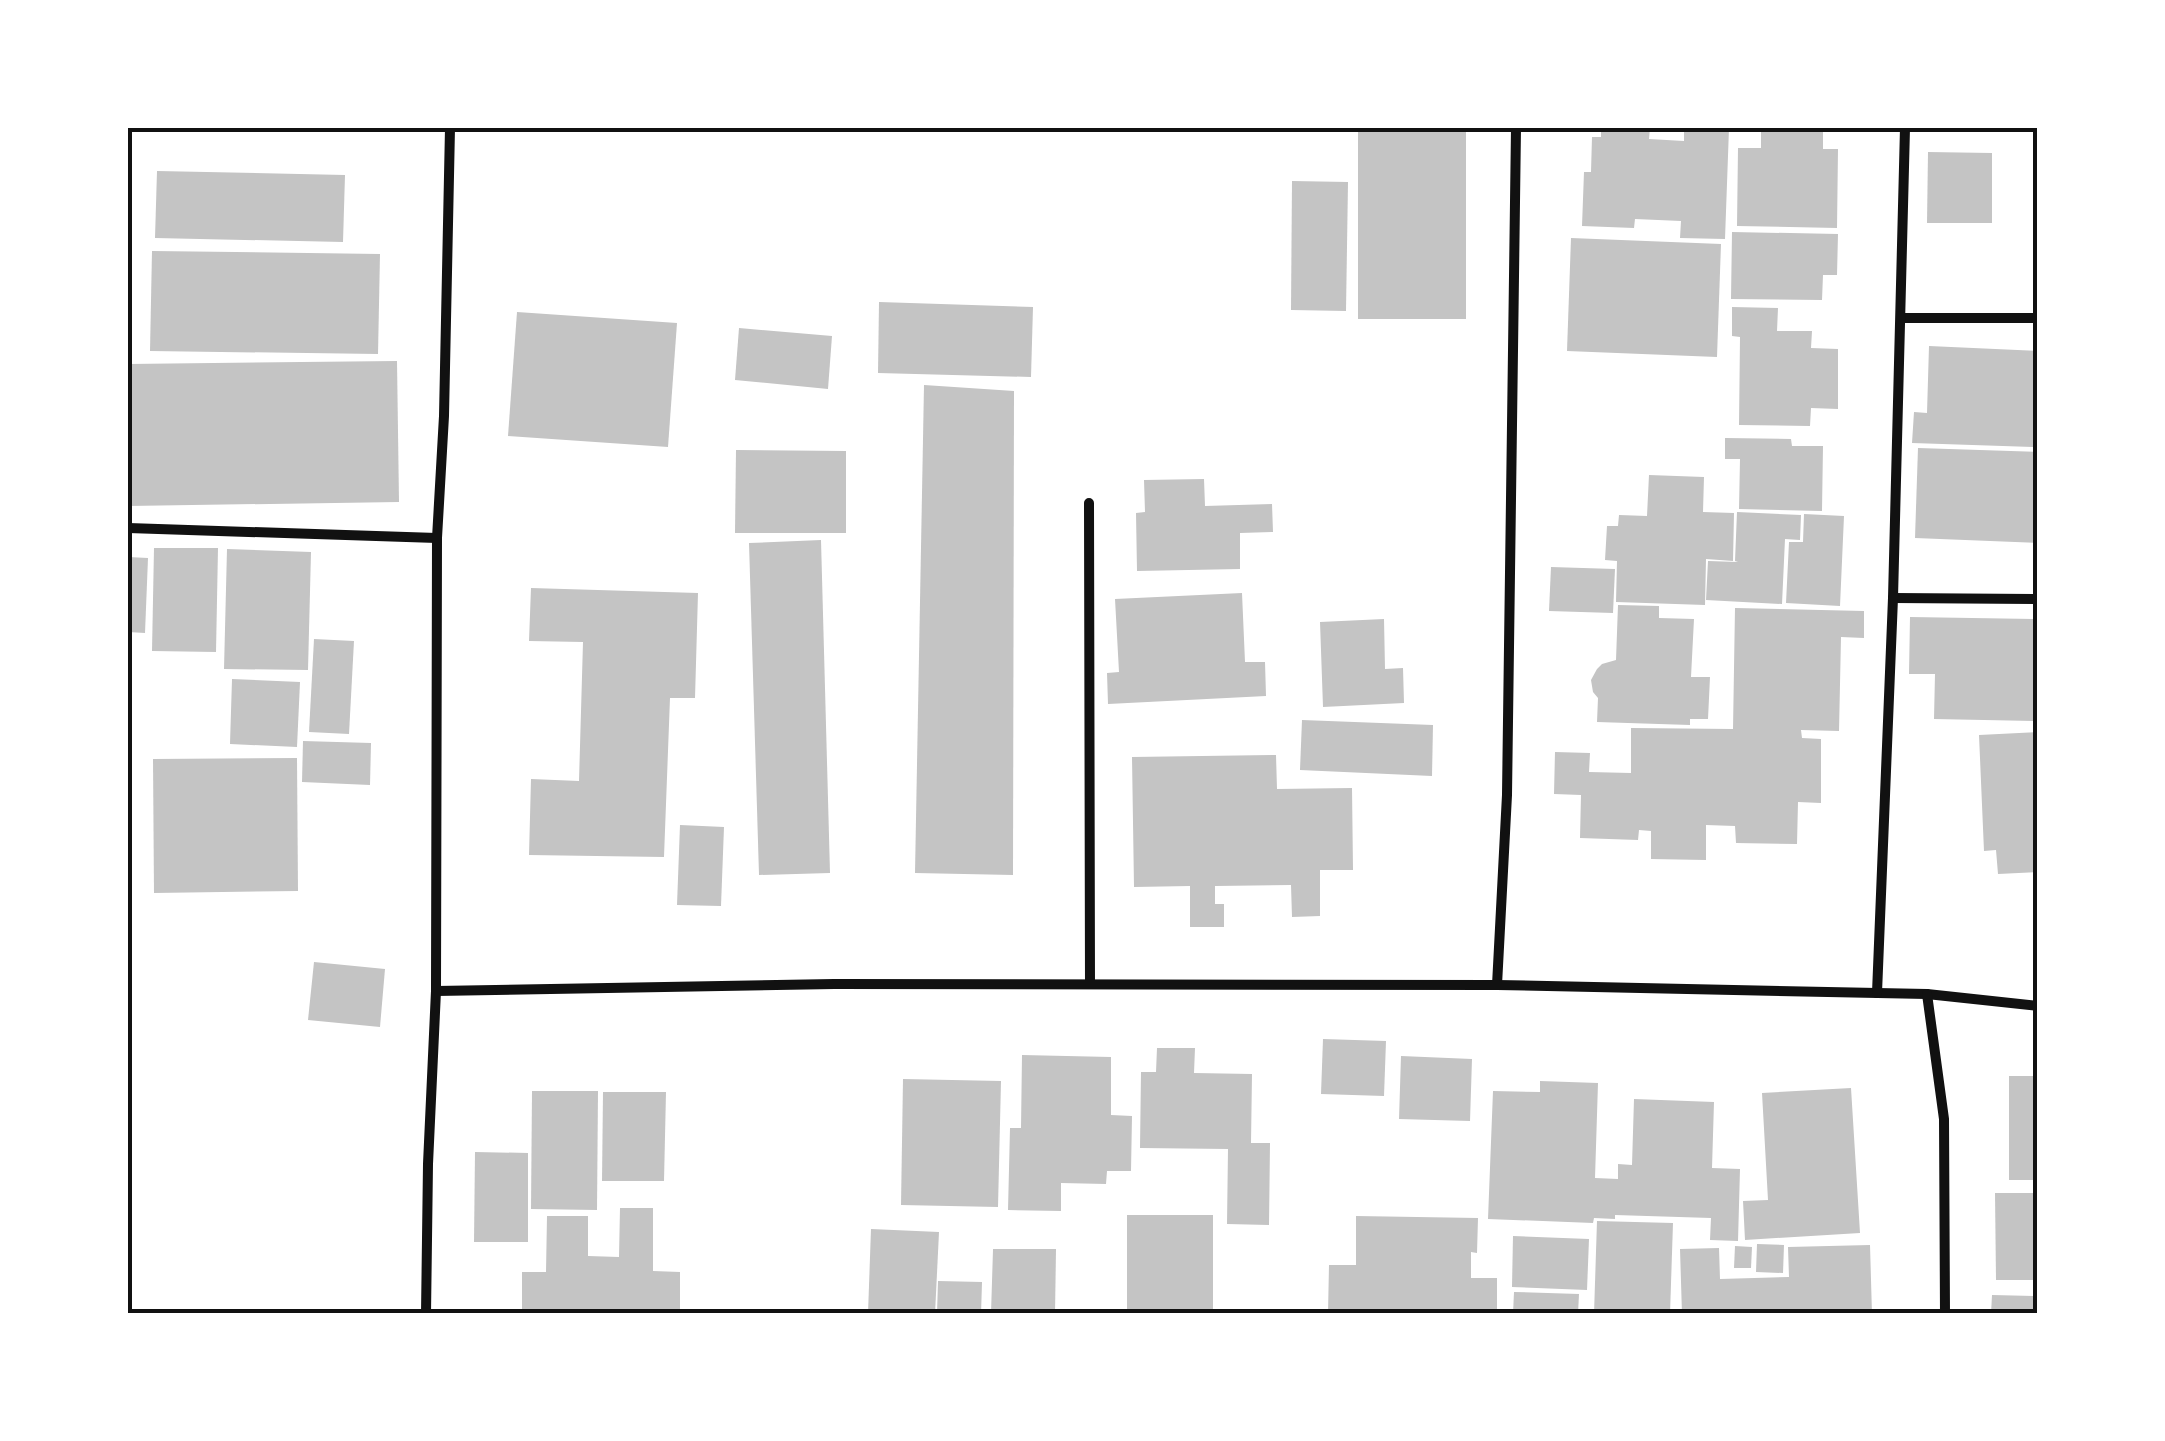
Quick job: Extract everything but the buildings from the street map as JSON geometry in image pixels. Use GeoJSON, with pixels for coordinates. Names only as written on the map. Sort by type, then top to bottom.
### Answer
{"type":"FeatureCollection","features":[{"type":"Feature","properties":{"kind":"street"},"geometry":{"type":"LineString","coordinates":[[426,1314],[436,991],[436,538],[444,396],[450,128]]}},
{"type":"Feature","properties":{"kind":"street"},"geometry":{"type":"LineString","coordinates":[[1497,985],[1507,794],[1516,128]]}},
{"type":"Feature","properties":{"kind":"street"},"geometry":{"type":"LineString","coordinates":[[1877,993],[1893,598],[1905,128]]}},
{"type":"Feature","properties":{"kind":"street"},"geometry":{"type":"LineString","coordinates":[[1901,318],[2038,318]]}},
{"type":"Feature","properties":{"kind":"street"},"geometry":{"type":"LineString","coordinates":[[1089,504],[1090,984]]}},
{"type":"Feature","properties":{"kind":"street"},"geometry":{"type":"LineString","coordinates":[[128,528],[436,538]]}},
{"type":"Feature","properties":{"kind":"street"},"geometry":{"type":"LineString","coordinates":[[1893,598],[2038,599]]}},
{"type":"Feature","properties":{"kind":"street"},"geometry":{"type":"LineString","coordinates":[[436,991],[834,984],[1497,985],[1926,994],[2038,1006]]}},
{"type":"Feature","properties":{"kind":"street"},"geometry":{"type":"LineString","coordinates":[[1926,994],[1944,1120],[1946,1314]]}}]}
